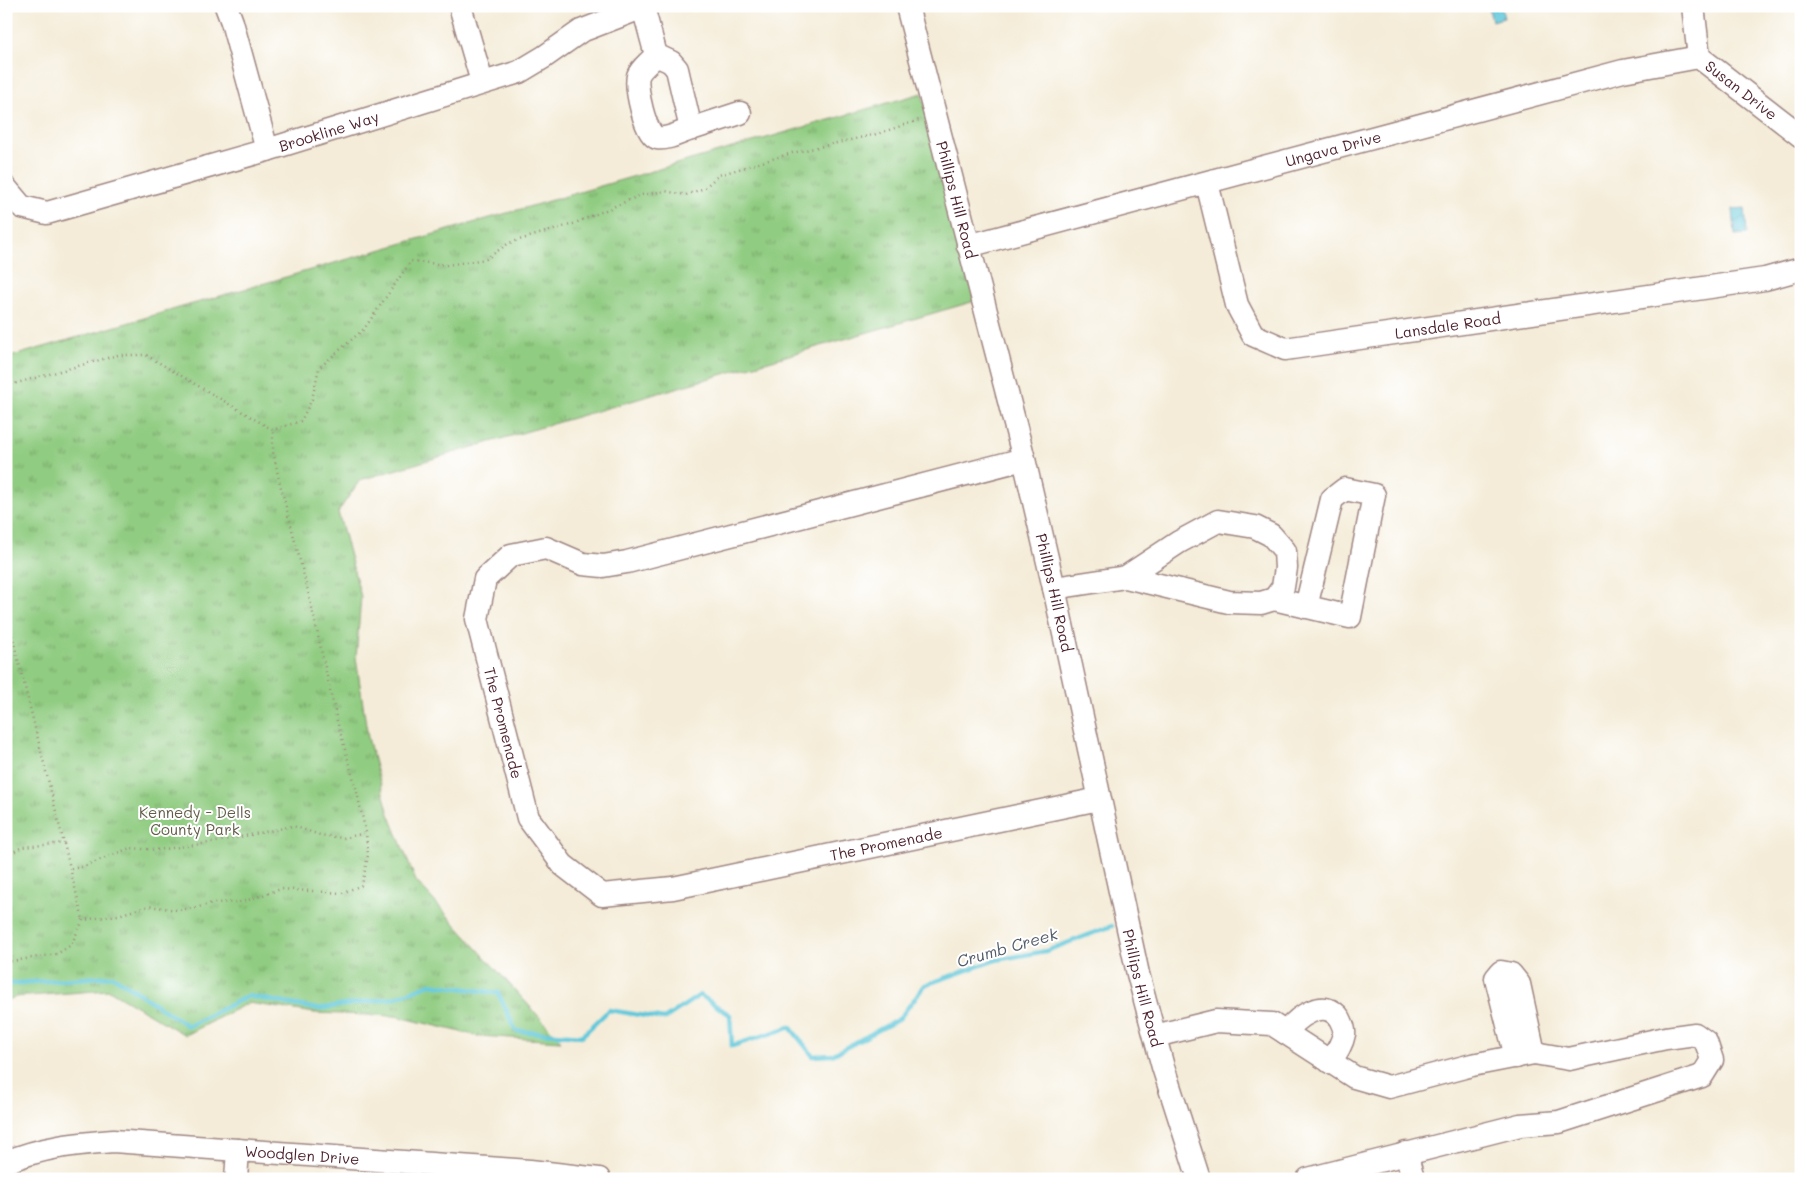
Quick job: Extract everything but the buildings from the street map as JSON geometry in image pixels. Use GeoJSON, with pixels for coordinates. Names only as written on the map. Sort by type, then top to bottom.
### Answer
{"type":"FeatureCollection","features":[{"type":"Feature","properties":{"kind":"street"},"geometry":{"type":"LineString","coordinates":[[226,6],[267,150]]}},
{"type":"Feature","properties":{"kind":"street"},"geometry":{"type":"LineString","coordinates":[[460,6],[482,82]]}},
{"type":"Feature","properties":{"kind":"street","name":"Phillips Hill Road"},"geometry":{"type":"LineString","coordinates":[[907,6],[1024,460],[1054,588],[1138,974],[1155,1036],[1200,1179]]}},
{"type":"Feature","properties":{"kind":"street","name":"Susan Drive"},"geometry":{"type":"LineString","coordinates":[[1693,6],[1699,57],[1801,136]]}},
{"type":"Feature","properties":{"kind":"street"},"geometry":{"type":"LineString","coordinates":[[644,7],[656,55]]}},
{"type":"Feature","properties":{"kind":"street","name":"Brookline Way"},"geometry":{"type":"LineString","coordinates":[[6,188],[22,207],[47,214],[267,150],[519,72],[581,31],[644,7]]}},
{"type":"Feature","properties":{"kind":"street"},"geometry":{"type":"LineString","coordinates":[[656,55],[671,62],[677,69],[691,129]]}},
{"type":"Feature","properties":{"kind":"street"},"geometry":{"type":"LineString","coordinates":[[656,55],[638,76],[638,92],[644,119],[655,138],[662,138],[740,113]]}},
{"type":"Feature","properties":{"kind":"street","name":"Ungava Drive"},"geometry":{"type":"LineString","coordinates":[[968,246],[1622,71],[1699,57]]}},
{"type":"Feature","properties":{"kind":"street","name":"Lansdale Road"},"geometry":{"type":"LineString","coordinates":[[1208,183],[1237,305],[1253,335],[1284,350],[1765,279],[1801,269]]}},
{"type":"Feature","properties":{"kind":"street","name":"The Promenade"},"geometry":{"type":"LineString","coordinates":[[1024,460],[627,562],[603,566],[583,564],[546,548],[511,555],[485,579],[477,619],[528,818],[563,865],[602,895],[673,888],[1099,799]]}},
{"type":"Feature","properties":{"kind":"street"},"geometry":{"type":"LineString","coordinates":[[1054,588],[1126,577],[1229,602],[1261,603],[1274,599],[1306,607],[1350,617],[1374,495],[1345,489],[1332,500],[1306,607]]}},
{"type":"Feature","properties":{"kind":"street"},"geometry":{"type":"LineString","coordinates":[[1126,577],[1180,542],[1218,521],[1233,523],[1255,527],[1271,535],[1285,551],[1286,568],[1283,587],[1274,599]]}},
{"type":"Feature","properties":{"kind":"street"},"geometry":{"type":"LineString","coordinates":[[1286,1033],[1304,1014],[1329,1009],[1334,1012],[1345,1032],[1341,1045],[1330,1062]]}},
{"type":"Feature","properties":{"kind":"street"},"geometry":{"type":"LineString","coordinates":[[1155,1036],[1216,1021],[1272,1024],[1354,1077],[1389,1087],[1525,1055],[1569,1059],[1666,1038],[1696,1034],[1706,1042],[1712,1060],[1702,1076],[1559,1122],[1520,1124],[1308,1179]]}},
{"type":"Feature","properties":{"kind":"street","name":"Woodglen Drive"},"geometry":{"type":"LineString","coordinates":[[6,1162],[23,1155],[66,1144],[113,1141],[530,1170],[599,1179]]}},
{"type":"Feature","properties":{"kind":"street"},"geometry":{"type":"LineString","coordinates":[[236,1179],[238,1150]]}},
{"type":"Feature","properties":{"kind":"street"},"geometry":{"type":"LineString","coordinates":[[1406,1153],[1413,1179]]}},
{"type":"Feature","properties":{"kind":"path"},"geometry":{"type":"LineString","coordinates":[[6,386],[118,355],[146,355],[273,430],[301,421],[312,399],[319,368],[364,329],[411,261],[447,265],[486,259],[509,243],[573,224],[640,195],[665,190],[686,195],[704,188],[719,175],[792,153],[877,134],[934,115]]}},
{"type":"Feature","properties":{"kind":"path"},"geometry":{"type":"LineString","coordinates":[[83,920],[118,915],[149,906],[177,910],[213,903],[242,902],[281,889],[342,893],[362,885],[368,855],[366,833],[356,788],[337,721],[308,590],[280,484],[273,452],[273,430]]}},
{"type":"Feature","properties":{"kind":"path"},"geometry":{"type":"LineString","coordinates":[[6,611],[83,920],[71,945],[56,954],[6,962]]}},
{"type":"Feature","properties":{"kind":"path"},"geometry":{"type":"LineString","coordinates":[[71,869],[85,866],[130,848],[157,850],[216,842],[293,826],[320,835],[343,838],[366,833]]}},
{"type":"Feature","properties":{"kind":"path"},"geometry":{"type":"LineString","coordinates":[[6,856],[22,847],[65,843]]}},
{"type":"Feature","properties":{"kind":"green space","name":"Kennedy - Dells County Park"},"geometry":{"type":"Polygon","coordinates":[[[922,93],[975,301],[360,480],[338,512],[361,597],[356,658],[368,738],[389,814],[416,881],[561,1041],[478,1036],[395,1016],[315,1013],[248,1003],[185,1035],[109,990],[15,997],[6,1001],[6,358],[922,93]]]}},
{"type":"Feature","properties":{"kind":"water"},"geometry":{"type":"Polygon","coordinates":[[[1488,6],[1501,6],[1504,18],[1492,21],[1488,6]]]}},
{"type":"Feature","properties":{"kind":"water"},"geometry":{"type":"Polygon","coordinates":[[[1745,208],[1747,234],[1735,235],[1733,209],[1745,208]]]}},
{"type":"Feature","properties":{"kind":"waterway","name":"Crumb Creek"},"geometry":{"type":"LineString","coordinates":[[6,984],[113,976],[188,1026],[248,996],[317,1009],[394,998],[430,984],[498,993],[516,1031],[582,1036],[609,1010],[664,1019],[700,995],[730,1015],[732,1046],[790,1027],[813,1056],[832,1055],[899,1019],[925,985],[996,960],[1046,951],[1112,926]]}}]}
